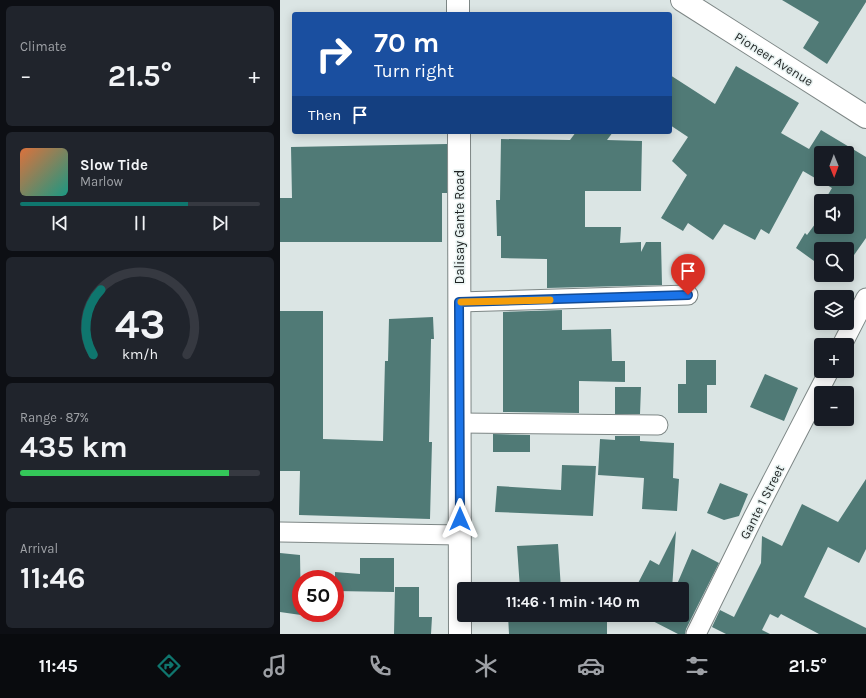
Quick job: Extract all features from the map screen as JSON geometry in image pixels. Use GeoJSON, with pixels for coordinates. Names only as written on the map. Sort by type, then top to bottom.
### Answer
{"type":"FeatureCollection","features":[{"type":"Feature","properties":{"kind":"main road"},"geometry":{"type":"LineString","coordinates":[[458,0],[458,12]]}},
{"type":"Feature","properties":{"kind":"main road","name":"Pioneer Avenue"},"geometry":{"type":"LineString","coordinates":[[682,0],[866,117]]}},
{"type":"Feature","properties":{"kind":"main road","name":"Dalisay Gante Road"},"geometry":{"type":"LineString","coordinates":[[459,134],[460,634]]}},
{"type":"Feature","properties":{"kind":"street"},"geometry":{"type":"LineString","coordinates":[[459,302],[688,295]]}},
{"type":"Feature","properties":{"kind":"street"},"geometry":{"type":"LineString","coordinates":[[846,338],[866,298]]}},
{"type":"Feature","properties":{"kind":"street","name":"Gante 1 Street"},"geometry":{"type":"LineString","coordinates":[[696,634],[754,516],[825,378]]}},
{"type":"Feature","properties":{"kind":"street"},"geometry":{"type":"LineString","coordinates":[[460,423],[658,425]]}},
{"type":"Feature","properties":{"kind":"street"},"geometry":{"type":"LineString","coordinates":[[280,532],[460,535]]}},
{"type":"Feature","properties":{"kind":"building"},"geometry":{"type":"Polygon","coordinates":[[[782,0],[866,0],[866,2],[827,64],[803,48],[819,22],[782,0]]]}},
{"type":"Feature","properties":{"kind":"building"},"geometry":{"type":"Polygon","coordinates":[[[736,66],[799,103],[781,133],[809,149],[821,130],[848,146],[814,146],[814,177],[803,171],[769,234],[761,229],[755,240],[724,224],[713,240],[688,223],[683,231],[661,218],[687,175],[672,161],[688,137],[672,126],[672,76],[715,104],[736,66]]]}},
{"type":"Feature","properties":{"kind":"building"},"geometry":{"type":"Polygon","coordinates":[[[574,134],[612,134],[607,140],[642,141],[641,191],[585,191],[585,227],[621,227],[620,243],[641,242],[641,252],[646,242],[661,242],[662,285],[547,288],[547,259],[501,258],[501,236],[497,236],[496,200],[500,200],[501,139],[570,140],[574,134]]]}},
{"type":"Feature","properties":{"kind":"building"},"geometry":{"type":"Polygon","coordinates":[[[447,144],[447,193],[442,193],[442,242],[280,242],[280,198],[292,198],[291,147],[447,144]]]}},
{"type":"Feature","properties":{"kind":"building"},"geometry":{"type":"Polygon","coordinates":[[[854,150],[866,157],[866,238],[854,255],[854,242],[814,242],[814,261],[796,248],[805,233],[807,235],[814,226],[814,234],[854,234],[854,194],[828,194],[832,188],[829,186],[854,186],[854,150]]]}},
{"type":"Feature","properties":{"kind":"building"},"geometry":{"type":"Polygon","coordinates":[[[562,310],[562,330],[611,329],[612,361],[625,361],[625,382],[579,381],[579,413],[503,412],[503,312],[562,310]]]}},
{"type":"Feature","properties":{"kind":"building"},"geometry":{"type":"Polygon","coordinates":[[[280,311],[323,311],[323,439],[383,441],[385,361],[388,361],[389,319],[433,317],[434,339],[431,339],[429,442],[432,442],[430,519],[299,515],[300,471],[280,471],[280,311]]]}},
{"type":"Feature","properties":{"kind":"building"},"geometry":{"type":"Polygon","coordinates":[[[686,360],[716,360],[716,385],[707,385],[707,413],[678,413],[678,384],[686,384],[686,360]]]}},
{"type":"Feature","properties":{"kind":"building"},"geometry":{"type":"Polygon","coordinates":[[[765,374],[798,388],[784,421],[750,407],[765,374]]]}},
{"type":"Feature","properties":{"kind":"building"},"geometry":{"type":"Polygon","coordinates":[[[615,387],[641,387],[640,414],[615,414],[615,387]]]}},
{"type":"Feature","properties":{"kind":"building"},"geometry":{"type":"Polygon","coordinates":[[[493,434],[530,435],[530,452],[493,452],[493,434]]]}},
{"type":"Feature","properties":{"kind":"building"},"geometry":{"type":"Polygon","coordinates":[[[615,436],[640,436],[640,441],[674,443],[673,478],[679,479],[677,511],[642,509],[644,478],[598,475],[600,439],[615,440],[615,436]]]}},
{"type":"Feature","properties":{"kind":"building"},"geometry":{"type":"Polygon","coordinates":[[[562,465],[596,466],[593,516],[495,512],[497,486],[561,490],[562,465]]]}},
{"type":"Feature","properties":{"kind":"building"},"geometry":{"type":"Polygon","coordinates":[[[866,479],[866,549],[859,563],[828,547],[804,597],[866,628],[866,634],[819,634],[781,614],[778,618],[770,614],[762,630],[770,634],[726,634],[712,627],[720,610],[734,617],[761,563],[762,536],[782,546],[802,504],[838,522],[866,479]]]}},
{"type":"Feature","properties":{"kind":"building"},"geometry":{"type":"Polygon","coordinates":[[[720,483],[748,494],[739,516],[724,520],[707,513],[720,483]]]}},
{"type":"Feature","properties":{"kind":"building"},"geometry":{"type":"Polygon","coordinates":[[[676,531],[672,582],[639,582],[650,560],[659,565],[676,531]]]}},
{"type":"Feature","properties":{"kind":"building"},"geometry":{"type":"Polygon","coordinates":[[[558,544],[561,582],[520,582],[517,546],[558,544]]]}},
{"type":"Feature","properties":{"kind":"building"},"geometry":{"type":"Polygon","coordinates":[[[692,549],[719,563],[686,629],[685,634],[678,634],[655,622],[689,622],[689,582],[678,582],[692,549]]]}},
{"type":"Feature","properties":{"kind":"building"},"geometry":{"type":"Polygon","coordinates":[[[280,553],[300,555],[300,570],[292,570],[292,614],[280,612],[280,553]]]}},
{"type":"Feature","properties":{"kind":"building"},"geometry":{"type":"Polygon","coordinates":[[[360,558],[394,558],[394,592],[344,591],[344,573],[360,574],[360,558]]]}},
{"type":"Feature","properties":{"kind":"building"},"geometry":{"type":"Polygon","coordinates":[[[395,587],[419,587],[419,617],[432,617],[431,634],[394,634],[395,587]]]}},
{"type":"Feature","properties":{"kind":"building"},"geometry":{"type":"Polygon","coordinates":[[[508,622],[607,622],[607,634],[509,634],[508,622]]]}},
{"type":"Feature","properties":{"kind":"slow traffic"},"geometry":{"type":"LineString","coordinates":[[461,302],[550,300]]}},
{"type":"Feature","properties":{"kind":"route"},"geometry":{"type":"LineString","coordinates":[[460,519],[459,302],[688,295]]}}]}
